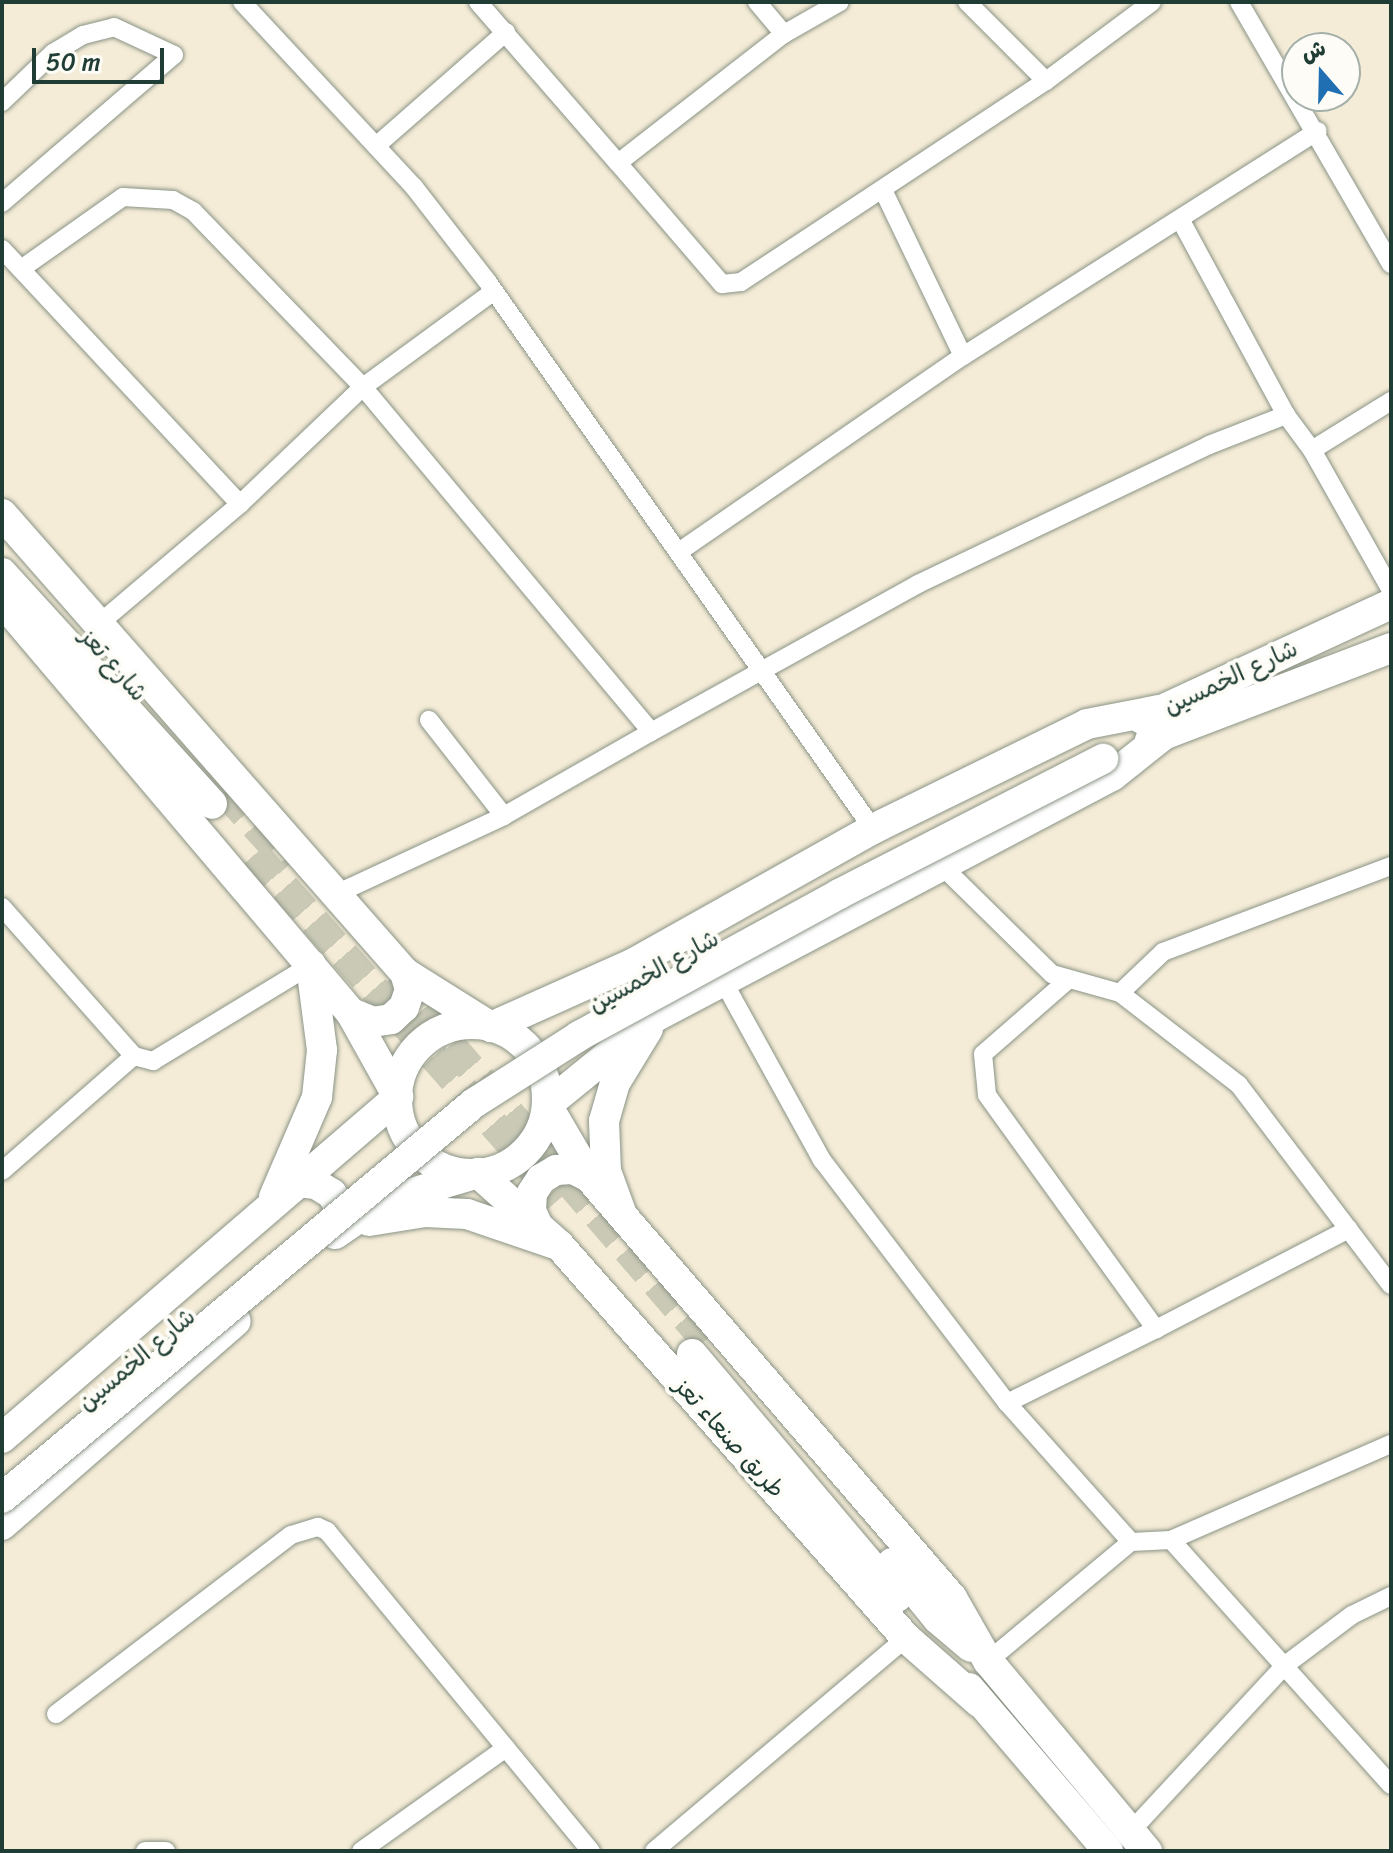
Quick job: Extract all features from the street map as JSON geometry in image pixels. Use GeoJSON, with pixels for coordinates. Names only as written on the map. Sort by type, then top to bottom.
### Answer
{"type":"FeatureCollection","features":[{"type":"Feature","properties":{"kind":"main road"},"geometry":{"type":"LineString","coordinates":[[2,514],[101,622],[405,973],[491,1027],[512,1035],[532,1053],[544,1078],[547,1105],[539,1132],[523,1154],[478,1173],[445,1169],[421,1154],[405,1132],[398,1097],[351,1013],[2,601]]}},
{"type":"Feature","properties":{"kind":"main road","name":"شارع تعز"},"geometry":{"type":"LineString","coordinates":[[2,539],[218,798],[2,573]]}},
{"type":"Feature","properties":{"kind":"main road","name":"شارع الخمسين"},"geometry":{"type":"LineString","coordinates":[[2,1472],[461,1088],[568,1019],[816,884],[1162,722],[1391,604]]}},
{"type":"Feature","properties":{"kind":"main road","name":"شارع الخمسين"},"geometry":{"type":"LineString","coordinates":[[1162,722],[1391,648]]}},
{"type":"Feature","properties":{"kind":"main road"},"geometry":{"type":"LineString","coordinates":[[398,1097],[405,1065],[433,1035],[458,1025],[491,1027],[634,963],[873,829],[1087,724],[1162,722]]}},
{"type":"Feature","properties":{"kind":"main road"},"geometry":{"type":"LineString","coordinates":[[547,1105],[610,1049],[655,1017],[1112,776],[1162,722]]}},
{"type":"Feature","properties":{"kind":"main road","name":"شارع الخمسين"},"geometry":{"type":"LineString","coordinates":[[2,1498],[474,1103],[674,984],[1100,751]]}},
{"type":"Feature","properties":{"kind":"main road"},"geometry":{"type":"LineString","coordinates":[[634,963],[632,988],[655,1017]]}},
{"type":"Feature","properties":{"kind":"main road"},"geometry":{"type":"LineString","coordinates":[[271,1204],[317,1097],[322,1050],[311,965]]}},
{"type":"Feature","properties":{"kind":"main road"},"geometry":{"type":"LineString","coordinates":[[351,1013],[373,1022],[391,1019],[404,1007],[410,990],[405,973]]}},
{"type":"Feature","properties":{"kind":"main road"},"geometry":{"type":"LineString","coordinates":[[623,1218],[606,1171],[604,1121],[615,1083],[655,1017]]}},
{"type":"Feature","properties":{"kind":"main road","name":"شارع الخمسين"},"geometry":{"type":"LineString","coordinates":[[5,1430],[398,1097]]}},
{"type":"Feature","properties":{"kind":"main road","name":"طريق صنعاء تعز"},"geometry":{"type":"LineString","coordinates":[[547,1105],[589,1177],[952,1598],[988,1661],[1128,1845]]}},
{"type":"Feature","properties":{"kind":"main road"},"geometry":{"type":"LineString","coordinates":[[549,1236],[531,1211],[532,1193],[541,1179],[556,1170],[573,1169],[589,1177]]}},
{"type":"Feature","properties":{"kind":"main road","name":"شارع الخمسين"},"geometry":{"type":"LineString","coordinates":[[2,1525],[341,1229],[409,1191],[478,1173]]}},
{"type":"Feature","properties":{"kind":"main road","name":"طريق صنعاء تعز"},"geometry":{"type":"LineString","coordinates":[[478,1173],[549,1236],[906,1638],[980,1703],[1128,1845]]}},
{"type":"Feature","properties":{"kind":"main road"},"geometry":{"type":"LineString","coordinates":[[297,1182],[316,1184],[332,1194],[341,1210],[341,1229],[388,1215],[467,1214],[549,1236]]}},
{"type":"Feature","properties":{"kind":"main road","name":"طريق صنعاء تعز"},"geometry":{"type":"LineString","coordinates":[[980,1703],[699,1348],[938,1619],[988,1661]]}},
{"type":"Feature","properties":{"kind":"street"},"geometry":{"type":"LineString","coordinates":[[242,2],[376,146],[494,291],[873,829]]}},
{"type":"Feature","properties":{"kind":"street"},"geometry":{"type":"LineString","coordinates":[[478,2],[722,284],[741,282],[883,190],[1046,81],[1152,2]]}},
{"type":"Feature","properties":{"kind":"street"},"geometry":{"type":"LineString","coordinates":[[757,2],[784,34]]}},
{"type":"Feature","properties":{"kind":"street"},"geometry":{"type":"LineString","coordinates":[[618,163],[784,34],[840,2]]}},
{"type":"Feature","properties":{"kind":"street"},"geometry":{"type":"LineString","coordinates":[[967,2],[1046,81]]}},
{"type":"Feature","properties":{"kind":"street"},"geometry":{"type":"LineString","coordinates":[[1239,2],[1318,131],[1391,264]]}},
{"type":"Feature","properties":{"kind":"street"},"geometry":{"type":"LineString","coordinates":[[2,102],[53,53],[83,35],[114,27],[174,55],[2,203]]}},
{"type":"Feature","properties":{"kind":"street"},"geometry":{"type":"LineString","coordinates":[[376,146],[506,32]]}},
{"type":"Feature","properties":{"kind":"street"},"geometry":{"type":"LineString","coordinates":[[680,551],[963,356],[1181,221],[1318,131]]}},
{"type":"Feature","properties":{"kind":"street"},"geometry":{"type":"LineString","coordinates":[[883,190],[963,356]]}},
{"type":"Feature","properties":{"kind":"street"},"geometry":{"type":"LineString","coordinates":[[21,269],[123,197],[173,200],[193,211],[363,387],[651,732]]}},
{"type":"Feature","properties":{"kind":"street"},"geometry":{"type":"LineString","coordinates":[[1181,221],[1286,415],[1312,450],[1391,590]]}},
{"type":"Feature","properties":{"kind":"street"},"geometry":{"type":"LineString","coordinates":[[2,249],[240,504]]}},
{"type":"Feature","properties":{"kind":"street"},"geometry":{"type":"LineString","coordinates":[[101,622],[240,504],[363,387],[494,291]]}},
{"type":"Feature","properties":{"kind":"street"},"geometry":{"type":"LineString","coordinates":[[1312,450],[1391,401]]}},
{"type":"Feature","properties":{"kind":"street"},"geometry":{"type":"LineString","coordinates":[[339,898],[349,888],[504,816],[918,584],[1209,445],[1286,415]]}},
{"type":"Feature","properties":{"kind":"street"},"geometry":{"type":"LineString","coordinates":[[429,720],[504,816]]}},
{"type":"Feature","properties":{"kind":"street"},"geometry":{"type":"LineString","coordinates":[[941,865],[1052,974],[1120,993],[1239,1085],[1391,1285]]}},
{"type":"Feature","properties":{"kind":"street"},"geometry":{"type":"LineString","coordinates":[[1120,993],[1163,952],[1391,866]]}},
{"type":"Feature","properties":{"kind":"street"},"geometry":{"type":"LineString","coordinates":[[2,907],[134,1056],[153,1061],[311,965]]}},
{"type":"Feature","properties":{"kind":"street"},"geometry":{"type":"LineString","coordinates":[[722,979],[822,1160],[1007,1403],[1131,1542]]}},
{"type":"Feature","properties":{"kind":"street"},"geometry":{"type":"LineString","coordinates":[[1069,979],[983,1054],[987,1095],[1156,1329]]}},
{"type":"Feature","properties":{"kind":"street"},"geometry":{"type":"LineString","coordinates":[[3,1169],[134,1056]]}},
{"type":"Feature","properties":{"kind":"street"},"geometry":{"type":"LineString","coordinates":[[1007,1403],[1349,1229]]}},
{"type":"Feature","properties":{"kind":"street"},"geometry":{"type":"LineString","coordinates":[[988,1661],[1131,1542],[1171,1540],[1391,1444]]}},
{"type":"Feature","properties":{"kind":"street"},"geometry":{"type":"LineString","coordinates":[[56,1714],[291,1535],[318,1527],[327,1531],[591,1851]]}},
{"type":"Feature","properties":{"kind":"street"},"geometry":{"type":"LineString","coordinates":[[1171,1540],[1391,1785]]}},
{"type":"Feature","properties":{"kind":"street"},"geometry":{"type":"LineString","coordinates":[[1128,1845],[1284,1666],[1352,1615],[1391,1596]]}},
{"type":"Feature","properties":{"kind":"street"},"geometry":{"type":"LineString","coordinates":[[654,1851],[906,1638]]}},
{"type":"Feature","properties":{"kind":"street"},"geometry":{"type":"LineString","coordinates":[[361,1851],[506,1748]]}},
{"type":"Feature","properties":{"kind":"street"},"geometry":{"type":"LineString","coordinates":[[145,1851],[166,1851]]}},
{"type":"Feature","properties":{"kind":"tunnel"},"geometry":{"type":"LineString","coordinates":[[225,792],[290,864]]}},
{"type":"Feature","properties":{"kind":"tunnel"},"geometry":{"type":"LineString","coordinates":[[255,854],[559,1199]]}},
{"type":"Feature","properties":{"kind":"tunnel"},"geometry":{"type":"LineString","coordinates":[[392,977],[707,1342]]}}]}
